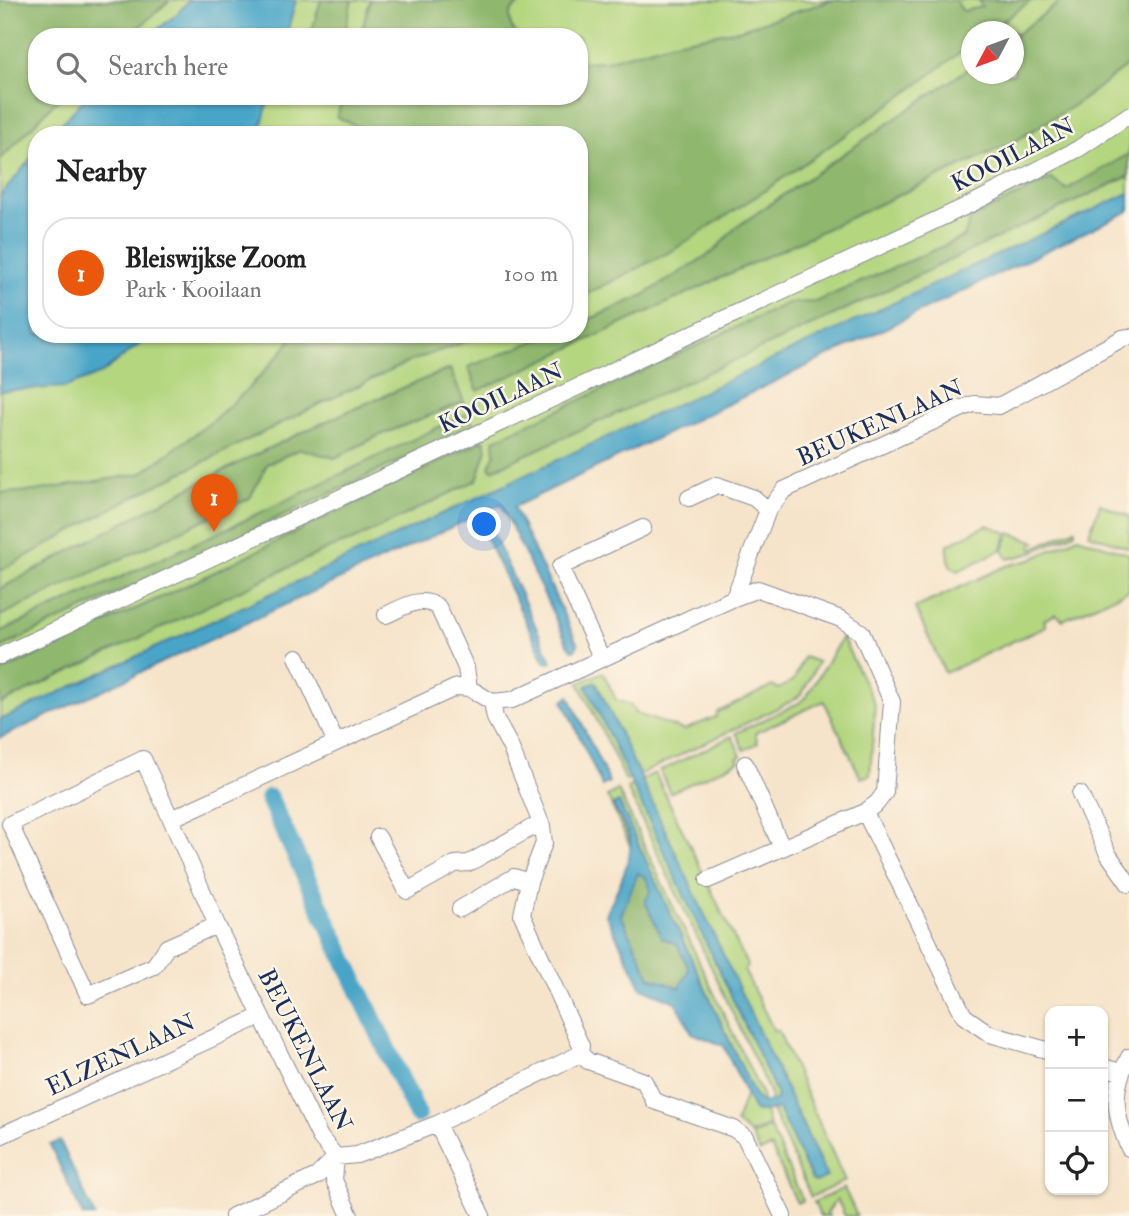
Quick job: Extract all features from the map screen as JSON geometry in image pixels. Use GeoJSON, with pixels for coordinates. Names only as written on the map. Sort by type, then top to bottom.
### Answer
{"type":"FeatureCollection","features":[{"type":"Feature","properties":{"kind":"street","name":"KOOILAAN"},"geometry":{"type":"LineString","coordinates":[[0,656],[975,202],[1078,149],[1129,115]]}},
{"type":"Feature","properties":{"kind":"street","name":"BEUKENLAAN"},"geometry":{"type":"LineString","coordinates":[[734,597],[768,510],[784,490],[965,407],[974,404],[999,406],[1129,337]]}},
{"type":"Feature","properties":{"kind":"street"},"geometry":{"type":"LineString","coordinates":[[689,498],[717,485],[754,498],[768,510]]}},
{"type":"Feature","properties":{"kind":"street"},"geometry":{"type":"LineString","coordinates":[[602,659],[560,567],[643,528]]}},
{"type":"Feature","properties":{"kind":"street"},"geometry":{"type":"LineString","coordinates":[[171,819],[457,688],[470,688],[492,702],[512,700],[734,597],[758,589],[841,620],[861,632],[892,702],[885,792],[877,803],[865,812],[708,880]]}},
{"type":"Feature","properties":{"kind":"street"},"geometry":{"type":"LineString","coordinates":[[386,615],[419,600],[429,601],[439,607],[466,668],[470,688]]}},
{"type":"Feature","properties":{"kind":"street"},"geometry":{"type":"LineString","coordinates":[[297,657],[336,743]]}},
{"type":"Feature","properties":{"kind":"street"},"geometry":{"type":"LineString","coordinates":[[492,702],[495,718],[510,746],[542,826],[544,843],[529,882],[522,915],[581,1045],[580,1054],[588,1060],[644,1081],[654,1101],[740,1133],[745,1138],[783,1216]]}},
{"type":"Feature","properties":{"kind":"street","name":"BEUKENLAAN"},"geometry":{"type":"LineString","coordinates":[[217,925],[167,947],[154,966],[88,995],[10,824],[143,759],[217,925],[320,1138],[336,1157],[357,1155],[437,1124],[580,1054]]}},
{"type":"Feature","properties":{"kind":"street"},"geometry":{"type":"LineString","coordinates":[[745,764],[782,848]]}},
{"type":"Feature","properties":{"kind":"street"},"geometry":{"type":"LineString","coordinates":[[1080,794],[1108,854],[1129,884]]}},
{"type":"Feature","properties":{"kind":"street"},"geometry":{"type":"LineString","coordinates":[[865,812],[964,1016],[990,1034],[1045,1050]]}},
{"type":"Feature","properties":{"kind":"street"},"geometry":{"type":"LineString","coordinates":[[378,837],[407,891],[455,864],[469,863],[531,828],[542,826]]}},
{"type":"Feature","properties":{"kind":"street"},"geometry":{"type":"LineString","coordinates":[[460,909],[514,877],[529,882]]}},
{"type":"Feature","properties":{"kind":"street","name":"ELZENLAAN"},"geometry":{"type":"LineString","coordinates":[[0,1136],[261,1016]]}},
{"type":"Feature","properties":{"kind":"street"},"geometry":{"type":"LineString","coordinates":[[1129,1056],[1120,1072],[1115,1107],[1129,1147]]}},
{"type":"Feature","properties":{"kind":"street"},"geometry":{"type":"LineString","coordinates":[[1108,1068],[1120,1072]]}},
{"type":"Feature","properties":{"kind":"street"},"geometry":{"type":"LineString","coordinates":[[437,1124],[482,1216]]}},
{"type":"Feature","properties":{"kind":"street"},"geometry":{"type":"LineString","coordinates":[[233,1216],[317,1176],[336,1157]]}},
{"type":"Feature","properties":{"kind":"street"},"geometry":{"type":"LineString","coordinates":[[336,1157],[334,1180],[350,1216]]}},
{"type":"Feature","properties":{"kind":"green space"},"geometry":{"type":"Polygon","coordinates":[[[0,0],[1129,0],[1129,209],[0,731],[0,0]]]}},
{"type":"Feature","properties":{"kind":"green space"},"geometry":{"type":"Polygon","coordinates":[[[0,0],[170,0],[138,28],[28,28],[28,105],[52,105],[32,126],[28,126],[28,131],[0,160],[0,0]]]}},
{"type":"Feature","properties":{"kind":"green space"},"geometry":{"type":"Polygon","coordinates":[[[321,0],[352,0],[346,28],[313,28],[321,0]]]}},
{"type":"Feature","properties":{"kind":"green space"},"geometry":{"type":"Polygon","coordinates":[[[370,0],[526,0],[511,11],[512,28],[362,28],[370,0]]]}},
{"type":"Feature","properties":{"kind":"green space"},"geometry":{"type":"Polygon","coordinates":[[[833,0],[955,0],[963,11],[982,7],[979,0],[1032,0],[1003,21],[961,21],[961,52],[909,91],[672,251],[588,293],[588,126],[356,126],[337,117],[340,105],[588,105],[588,62],[605,61],[674,42],[738,30],[833,0]]]}},
{"type":"Feature","properties":{"kind":"green space"},"geometry":{"type":"Polygon","coordinates":[[[1063,0],[1129,0],[1129,64],[1081,101],[1017,140],[588,340],[588,320],[642,296],[714,251],[735,228],[961,74],[961,84],[1024,84],[1024,29],[1063,0]]]}},
{"type":"Feature","properties":{"kind":"green space"},"geometry":{"type":"Polygon","coordinates":[[[1129,154],[1129,176],[810,326],[492,470],[489,467],[495,453],[494,440],[788,303],[815,302],[964,237],[970,219],[1051,179],[1067,189],[1129,154]]]}},
{"type":"Feature","properties":{"kind":"green space"},"geometry":{"type":"Polygon","coordinates":[[[288,343],[462,343],[411,361],[320,404],[131,498],[0,571],[0,493],[34,491],[140,474],[210,423],[251,386],[288,343]]]}},
{"type":"Feature","properties":{"kind":"green space"},"geometry":{"type":"Polygon","coordinates":[[[529,343],[581,343],[478,391],[468,367],[529,343]]]}},
{"type":"Feature","properties":{"kind":"green space"},"geometry":{"type":"Polygon","coordinates":[[[450,369],[464,402],[378,436],[335,458],[300,449],[267,464],[250,498],[0,616],[0,589],[166,500],[278,444],[450,369]]]}},
{"type":"Feature","properties":{"kind":"green space"},"geometry":{"type":"Polygon","coordinates":[[[468,413],[474,426],[0,648],[0,632],[222,531],[468,413]]]}},
{"type":"Feature","properties":{"kind":"green space"},"geometry":{"type":"Polygon","coordinates":[[[484,440],[487,449],[477,480],[0,704],[0,672],[198,580],[484,440]]]}},
{"type":"Feature","properties":{"kind":"green space"},"geometry":{"type":"Polygon","coordinates":[[[1100,504],[1129,516],[1129,548],[1089,534],[1100,504]]]}},
{"type":"Feature","properties":{"kind":"green space"},"geometry":{"type":"Polygon","coordinates":[[[987,525],[1008,533],[1001,550],[958,571],[950,566],[947,545],[987,525]]]}},
{"type":"Feature","properties":{"kind":"green space"},"geometry":{"type":"Polygon","coordinates":[[[1075,529],[1075,533],[1028,554],[1008,559],[1003,550],[1010,533],[1036,542],[1031,545],[1032,549],[1075,529]]]}},
{"type":"Feature","properties":{"kind":"green space"},"geometry":{"type":"Polygon","coordinates":[[[1078,537],[1129,554],[1129,590],[1063,620],[1056,614],[1044,620],[1046,626],[945,673],[915,608],[1006,566],[1030,560],[1078,537]]]}},
{"type":"Feature","properties":{"kind":"green space"},"geometry":{"type":"Polygon","coordinates":[[[842,637],[875,705],[870,775],[861,778],[824,701],[755,733],[758,743],[744,750],[736,733],[799,703],[807,696],[842,637]]]}},
{"type":"Feature","properties":{"kind":"green space"},"geometry":{"type":"Polygon","coordinates":[[[804,657],[818,662],[802,694],[639,775],[596,682],[587,686],[630,779],[626,781],[579,683],[603,672],[616,700],[631,705],[635,709],[634,713],[684,730],[716,717],[718,712],[772,686],[779,689],[794,680],[804,657]]]}},
{"type":"Feature","properties":{"kind":"green space"},"geometry":{"type":"Polygon","coordinates":[[[732,736],[741,756],[737,758],[739,761],[670,793],[660,771],[732,736]]]}},
{"type":"Feature","properties":{"kind":"green space"},"geometry":{"type":"Polygon","coordinates":[[[655,773],[748,967],[744,970],[774,1031],[778,1030],[845,1181],[811,1197],[772,1110],[778,1109],[812,1180],[816,1182],[827,1176],[641,780],[655,773]]]}},
{"type":"Feature","properties":{"kind":"green space"},"geometry":{"type":"Polygon","coordinates":[[[633,784],[776,1092],[776,1100],[771,1102],[754,1058],[627,788],[633,784]]]}},
{"type":"Feature","properties":{"kind":"green space"},"geometry":{"type":"Polygon","coordinates":[[[618,790],[763,1097],[763,1103],[755,1096],[619,803],[614,806],[629,837],[631,848],[607,796],[618,790]]]}},
{"type":"Feature","properties":{"kind":"green space"},"geometry":{"type":"Polygon","coordinates":[[[638,872],[646,878],[689,969],[680,989],[650,977],[621,915],[638,872]]]}},
{"type":"Feature","properties":{"kind":"green space"},"geometry":{"type":"Polygon","coordinates":[[[746,1093],[756,1112],[765,1111],[769,1125],[750,1134],[736,1123],[746,1093]]]}},
{"type":"Feature","properties":{"kind":"green space"},"geometry":{"type":"Polygon","coordinates":[[[770,1127],[803,1201],[797,1203],[771,1147],[760,1152],[751,1136],[770,1127]]]}},
{"type":"Feature","properties":{"kind":"green space"},"geometry":{"type":"Polygon","coordinates":[[[844,1188],[857,1216],[845,1216],[837,1199],[827,1213],[829,1216],[820,1216],[814,1202],[844,1188]]]}},
{"type":"Feature","properties":{"kind":"water"},"geometry":{"type":"Polygon","coordinates":[[[189,0],[296,0],[288,28],[159,28],[189,0]]]}},
{"type":"Feature","properties":{"kind":"water"},"geometry":{"type":"Polygon","coordinates":[[[79,105],[267,105],[262,126],[59,126],[79,105]]]}},
{"type":"Feature","properties":{"kind":"water"},"geometry":{"type":"Polygon","coordinates":[[[28,162],[28,343],[141,343],[102,373],[66,387],[0,391],[0,196],[28,162]]]}},
{"type":"Feature","properties":{"kind":"water"},"geometry":{"type":"Polygon","coordinates":[[[1129,193],[1129,211],[514,507],[578,645],[575,650],[567,643],[501,504],[483,512],[552,662],[550,663],[545,662],[478,521],[471,518],[0,738],[0,720],[1129,193]]]}},
{"type":"Feature","properties":{"kind":"water"},"geometry":{"type":"Polygon","coordinates":[[[596,682],[827,1177],[816,1182],[812,1180],[778,1109],[756,1112],[753,1109],[724,1046],[692,1033],[676,1002],[642,988],[606,915],[629,854],[629,836],[613,805],[619,802],[755,1096],[763,1103],[776,1100],[776,1092],[586,686],[596,682]],[[638,873],[621,915],[650,977],[680,988],[689,969],[677,944],[662,938],[645,902],[651,890],[646,878],[638,873]]]}},
{"type":"Feature","properties":{"kind":"water"},"geometry":{"type":"Polygon","coordinates":[[[569,696],[609,782],[602,786],[563,701],[569,696]]]}},
{"type":"Feature","properties":{"kind":"water"},"geometry":{"type":"Polygon","coordinates":[[[60,1141],[95,1216],[83,1216],[50,1145],[60,1141]]]}},
{"type":"Feature","properties":{"kind":"waterway"},"geometry":{"type":"LineString","coordinates":[[269,798],[417,1114]]}},
{"type":"Feature","properties":{"kind":"place","name":"Bleiswijkse Zoom"},"geometry":{"type":"Point","coordinates":[214,532]}}]}
